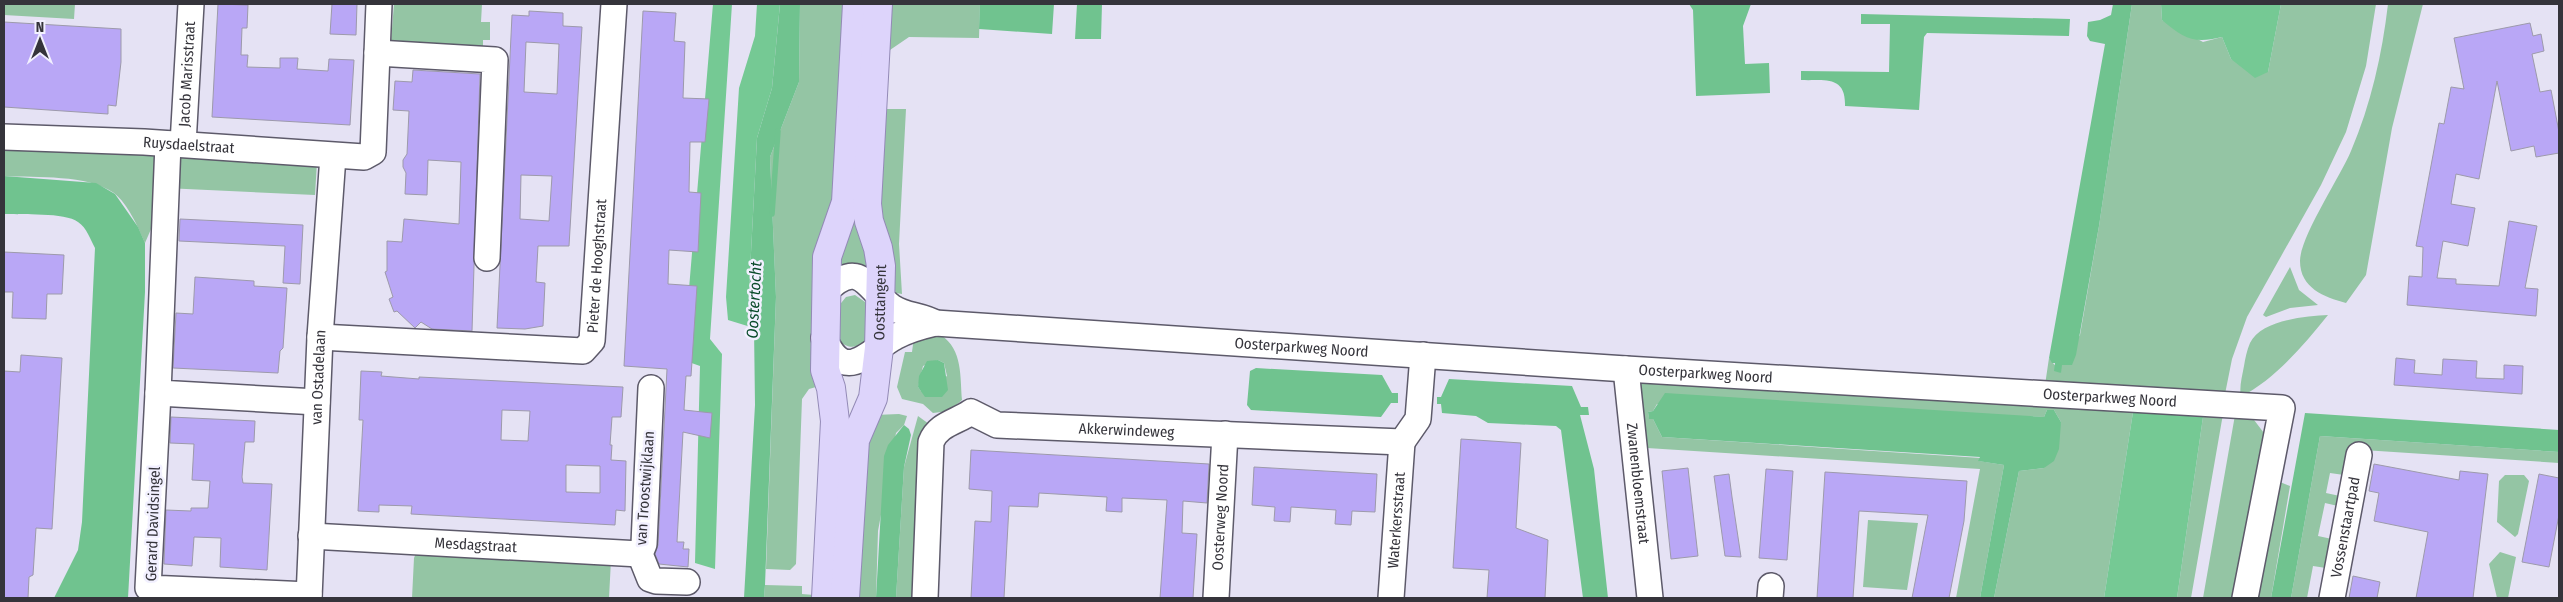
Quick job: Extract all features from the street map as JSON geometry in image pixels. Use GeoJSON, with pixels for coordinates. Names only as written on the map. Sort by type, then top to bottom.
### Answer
{"type":"FeatureCollection","features":[{"type":"Feature","properties":{"kind":"main road"},"geometry":{"type":"LineString","coordinates":[[826,598],[836,421],[831,388],[825,370],[824,338],[827,257],[846,202],[857,4]]}},
{"type":"Feature","properties":{"kind":"main road","name":"Oosttangent"},"geometry":{"type":"LineString","coordinates":[[846,598],[855,440],[873,398],[879,348],[881,297],[878,248],[869,221],[867,204],[878,4]]}},
{"type":"Feature","properties":{"kind":"street","name":"Jacob Marisstraat"},"geometry":{"type":"LineString","coordinates":[[176,144],[191,4]]}},
{"type":"Feature","properties":{"kind":"street"},"geometry":{"type":"LineString","coordinates":[[380,4],[377,53],[495,60],[487,258]]}},
{"type":"Feature","properties":{"kind":"street","name":"Pieter de Hooghstraat"},"geometry":{"type":"LineString","coordinates":[[320,337],[583,351],[592,341],[614,4]]}},
{"type":"Feature","properties":{"kind":"street","name":"Ruysdaelstraat"},"geometry":{"type":"LineString","coordinates":[[4,137],[176,144],[333,156],[364,156],[373,152],[377,53]]}},
{"type":"Feature","properties":{"kind":"street","name":"Gerard Davidsingel"},"geometry":{"type":"LineString","coordinates":[[176,144],[158,393],[148,588],[309,597]]}},
{"type":"Feature","properties":{"kind":"street","name":"van Ostadelaan"},"geometry":{"type":"LineString","coordinates":[[309,597],[320,337],[333,156]]}},
{"type":"Feature","properties":{"kind":"street","name":"Oosterparkweg Noord"},"geometry":{"type":"LineString","coordinates":[[826,291],[844,278],[858,277],[868,283],[892,308],[936,323],[1626,369],[2282,408],[2245,598]]}},
{"type":"Feature","properties":{"kind":"street","name":"Oosterparkweg Noord"},"geometry":{"type":"LineString","coordinates":[[824,338],[832,354],[844,361],[860,360],[896,336],[936,323]]}},
{"type":"Feature","properties":{"kind":"street"},"geometry":{"type":"LineString","coordinates":[[1402,442],[1418,419],[1423,355]]}},
{"type":"Feature","properties":{"kind":"street","name":"Zwanenbloemstraat"},"geometry":{"type":"LineString","coordinates":[[1626,369],[1650,598]]}},
{"type":"Feature","properties":{"kind":"street","name":"van Troostwijklaan"},"geometry":{"type":"LineString","coordinates":[[651,388],[644,544],[640,554],[650,579],[656,581],[687,582]]}},
{"type":"Feature","properties":{"kind":"street"},"geometry":{"type":"LineString","coordinates":[[158,393],[317,402]]}},
{"type":"Feature","properties":{"kind":"street","name":"Akkerwindeweg"},"geometry":{"type":"LineString","coordinates":[[925,598],[931,442],[941,428],[971,412],[997,425],[1402,442]]}},
{"type":"Feature","properties":{"kind":"street","name":"Oosterweg Noord"},"geometry":{"type":"LineString","coordinates":[[1216,598],[1225,434]]}},
{"type":"Feature","properties":{"kind":"street","name":"Waterkersstraat"},"geometry":{"type":"LineString","coordinates":[[1391,598],[1402,442]]}},
{"type":"Feature","properties":{"kind":"street","name":"Vossenstaartpad"},"geometry":{"type":"LineString","coordinates":[[2332,598],[2359,454]]}},
{"type":"Feature","properties":{"kind":"street","name":"Mesdagstraat"},"geometry":{"type":"LineString","coordinates":[[311,536],[640,554]]}},
{"type":"Feature","properties":{"kind":"shaded area"},"geometry":{"type":"Polygon","coordinates":[[[4,4],[75,4],[74,19],[4,15],[4,4]]]}},
{"type":"Feature","properties":{"kind":"shaded area"},"geometry":{"type":"Polygon","coordinates":[[[394,4],[482,4],[481,22],[490,22],[490,40],[483,40],[483,52],[391,41],[394,4]]]}},
{"type":"Feature","properties":{"kind":"shaded area"},"geometry":{"type":"Polygon","coordinates":[[[713,4],[732,4],[710,339],[722,354],[715,569],[695,563],[700,366],[683,360],[713,4]]]}},
{"type":"Feature","properties":{"kind":"shaded area"},"geometry":{"type":"Polygon","coordinates":[[[757,4],[780,4],[772,88],[757,138],[748,310],[754,328],[728,320],[726,297],[739,88],[755,36],[757,4]]]}},
{"type":"Feature","properties":{"kind":"shaded area"},"geometry":{"type":"Polygon","coordinates":[[[800,4],[850,4],[816,387],[809,389],[802,399],[796,564],[790,570],[766,569],[776,297],[770,157],[799,82],[800,4]]]}},
{"type":"Feature","properties":{"kind":"shaded area"},"geometry":{"type":"Polygon","coordinates":[[[886,4],[980,4],[979,38],[909,37],[890,50],[886,4]]]}},
{"type":"Feature","properties":{"kind":"shaded area"},"geometry":{"type":"Polygon","coordinates":[[[2132,4],[2161,4],[2162,20],[2203,42],[2222,37],[2231,59],[2268,72],[2281,4],[2376,4],[2366,66],[2346,132],[2321,185],[2247,317],[2232,359],[2225,394],[2045,385],[2049,358],[2061,373],[2061,365],[2080,335],[2099,226],[2132,4]]]}},
{"type":"Feature","properties":{"kind":"shaded area"},"geometry":{"type":"Polygon","coordinates":[[[2161,4],[2281,4],[2268,72],[2255,78],[2231,59],[2222,37],[2197,40],[2183,36],[2162,20],[2161,4]]]}},
{"type":"Feature","properties":{"kind":"shaded area"},"geometry":{"type":"Polygon","coordinates":[[[2388,4],[2423,4],[2392,128],[2366,275],[2346,303],[2330,298],[2309,285],[2301,270],[2300,261],[2306,237],[2346,162],[2358,133],[2379,61],[2388,4]]]}},
{"type":"Feature","properties":{"kind":"shaded area"},"geometry":{"type":"Polygon","coordinates":[[[884,109],[906,109],[899,244],[902,294],[896,293],[887,271],[881,249],[878,226],[878,179],[884,109]]]}},
{"type":"Feature","properties":{"kind":"shaded area"},"geometry":{"type":"Polygon","coordinates":[[[4,145],[317,162],[315,195],[165,188],[164,199],[145,243],[124,203],[114,193],[103,187],[61,178],[4,176],[4,145]]]}},
{"type":"Feature","properties":{"kind":"shaded area"},"geometry":{"type":"Polygon","coordinates":[[[854,179],[876,271],[839,272],[843,233],[854,179]]]}},
{"type":"Feature","properties":{"kind":"shaded area"},"geometry":{"type":"Polygon","coordinates":[[[2290,267],[2299,290],[2318,305],[2290,308],[2266,317],[2263,315],[2290,267]]]}},
{"type":"Feature","properties":{"kind":"shaded area"},"geometry":{"type":"Polygon","coordinates":[[[855,295],[868,304],[872,333],[860,345],[851,347],[846,346],[837,338],[837,308],[846,297],[855,295]]]}},
{"type":"Feature","properties":{"kind":"shaded area"},"geometry":{"type":"Polygon","coordinates":[[[2328,315],[2299,350],[2277,371],[2266,381],[2241,397],[2240,389],[2246,354],[2250,343],[2256,335],[2274,324],[2297,318],[2328,315]]]}},
{"type":"Feature","properties":{"kind":"shaded area"},"geometry":{"type":"Polygon","coordinates":[[[941,335],[948,341],[957,356],[962,400],[949,411],[933,413],[923,404],[902,399],[897,387],[905,352],[912,352],[914,337],[941,335]],[[938,360],[923,366],[918,387],[921,391],[947,376],[944,363],[938,360]]]}},
{"type":"Feature","properties":{"kind":"shaded area"},"geometry":{"type":"Polygon","coordinates":[[[1637,377],[2223,414],[2191,598],[2177,598],[2203,417],[2133,412],[2104,598],[1994,598],[2019,471],[2044,468],[2061,422],[2054,410],[2047,410],[2044,417],[1657,404],[1653,411],[1648,412],[1649,418],[1653,419],[1662,437],[1981,458],[1979,461],[2004,465],[1980,598],[1956,598],[1980,469],[1647,448],[1640,384],[1633,383],[1637,377]]]}},
{"type":"Feature","properties":{"kind":"shaded area"},"geometry":{"type":"Polygon","coordinates":[[[2133,412],[2203,417],[2177,598],[2104,598],[2133,412]]]}},
{"type":"Feature","properties":{"kind":"shaded area"},"geometry":{"type":"Polygon","coordinates":[[[899,414],[907,416],[904,425],[896,433],[878,531],[876,598],[853,598],[861,457],[875,415],[899,414]]]}},
{"type":"Feature","properties":{"kind":"shaded area"},"geometry":{"type":"Polygon","coordinates":[[[2235,415],[2251,416],[2267,437],[2237,598],[2203,598],[2235,415]]]}},
{"type":"Feature","properties":{"kind":"shaded area"},"geometry":{"type":"Polygon","coordinates":[[[918,416],[929,424],[915,598],[896,598],[904,467],[918,416]]]}},
{"type":"Feature","properties":{"kind":"shaded area"},"geometry":{"type":"Polygon","coordinates":[[[2320,436],[2559,452],[2559,463],[2348,449],[2344,475],[2330,473],[2326,493],[2340,496],[2338,506],[2325,503],[2318,536],[2332,539],[2326,568],[2313,566],[2307,598],[2291,598],[2320,436]]]}},
{"type":"Feature","properties":{"kind":"shaded area"},"geometry":{"type":"Polygon","coordinates":[[[2505,475],[2524,475],[2529,481],[2518,534],[2515,537],[2497,522],[2499,481],[2505,475]]]}},
{"type":"Feature","properties":{"kind":"shaded area"},"geometry":{"type":"Polygon","coordinates":[[[2275,480],[2290,486],[2271,598],[2254,598],[2275,480]]]}},
{"type":"Feature","properties":{"kind":"shaded area"},"geometry":{"type":"Polygon","coordinates":[[[1868,520],[1918,523],[1907,590],[1863,587],[1868,520]]]}},
{"type":"Feature","properties":{"kind":"shaded area"},"geometry":{"type":"Polygon","coordinates":[[[2500,552],[2516,557],[2508,598],[2497,598],[2489,564],[2500,552]]]}},
{"type":"Feature","properties":{"kind":"shaded area"},"geometry":{"type":"Polygon","coordinates":[[[416,553],[611,560],[609,598],[412,598],[414,558],[416,553]]]}},
{"type":"Feature","properties":{"kind":"shaded area"},"geometry":{"type":"Polygon","coordinates":[[[765,585],[802,586],[802,594],[814,595],[814,598],[764,598],[765,585]]]}},
{"type":"Feature","properties":{"kind":"water"},"geometry":{"type":"Polygon","coordinates":[[[780,4],[800,4],[799,82],[770,157],[776,297],[765,585],[764,598],[744,598],[755,405],[754,328],[748,310],[757,138],[772,88],[780,4]]]}},
{"type":"Feature","properties":{"kind":"water"},"geometry":{"type":"Polygon","coordinates":[[[980,4],[1054,4],[1052,34],[979,29],[980,4]]]}},
{"type":"Feature","properties":{"kind":"water"},"geometry":{"type":"Polygon","coordinates":[[[1077,4],[1102,4],[1101,39],[1075,39],[1077,4]]]}},
{"type":"Feature","properties":{"kind":"water"},"geometry":{"type":"Polygon","coordinates":[[[1689,4],[1751,4],[1743,26],[1745,64],[1769,63],[1770,93],[1696,96],[1693,10],[1689,4]]]}},
{"type":"Feature","properties":{"kind":"water"},"geometry":{"type":"Polygon","coordinates":[[[2113,4],[2132,4],[2099,226],[2076,355],[2072,365],[2062,365],[2061,373],[2054,371],[2055,363],[2052,363],[2049,358],[2105,44],[2090,41],[2087,36],[2088,22],[2100,20],[2111,15],[2113,4]]]}},
{"type":"Feature","properties":{"kind":"water"},"geometry":{"type":"Polygon","coordinates":[[[1861,14],[2070,19],[2069,36],[1927,33],[1924,37],[1919,110],[1845,106],[1842,89],[1838,84],[1825,80],[1801,80],[1801,71],[1889,72],[1890,24],[1861,24],[1861,14]]]}},
{"type":"Feature","properties":{"kind":"water"},"geometry":{"type":"Polygon","coordinates":[[[4,176],[96,183],[115,194],[138,227],[145,243],[145,292],[128,598],[54,598],[78,550],[82,522],[95,248],[84,227],[72,219],[53,215],[4,214],[4,176]]]}},
{"type":"Feature","properties":{"kind":"water"},"geometry":{"type":"Polygon","coordinates":[[[938,360],[944,363],[948,390],[942,397],[925,397],[918,387],[919,376],[927,361],[938,360]]]}},
{"type":"Feature","properties":{"kind":"water"},"geometry":{"type":"Polygon","coordinates":[[[1256,368],[1382,375],[1392,393],[1398,393],[1398,403],[1391,403],[1381,417],[1251,410],[1247,405],[1250,371],[1256,368]]]}},
{"type":"Feature","properties":{"kind":"water"},"geometry":{"type":"Polygon","coordinates":[[[1449,379],[1572,386],[1581,407],[1588,407],[1589,415],[1580,415],[1594,469],[1608,598],[1583,598],[1561,430],[1556,426],[1488,423],[1476,416],[1442,413],[1441,404],[1437,404],[1437,397],[1441,397],[1449,379]]]}},
{"type":"Feature","properties":{"kind":"water"},"geometry":{"type":"Polygon","coordinates":[[[1665,393],[2044,417],[2047,410],[2054,410],[2061,422],[2059,449],[2054,461],[2044,468],[2019,471],[1994,598],[1980,598],[2004,465],[1978,461],[1980,457],[1662,437],[1653,419],[1649,419],[1648,412],[1653,411],[1665,393]]]}},
{"type":"Feature","properties":{"kind":"water"},"geometry":{"type":"Polygon","coordinates":[[[2305,413],[2559,430],[2559,452],[2320,436],[2291,598],[2271,598],[2305,413]]]}},
{"type":"Feature","properties":{"kind":"water"},"geometry":{"type":"Polygon","coordinates":[[[904,425],[909,429],[911,435],[904,467],[896,598],[876,598],[884,456],[888,445],[904,425]]]}},
{"type":"Feature","properties":{"kind":"building"},"geometry":{"type":"Polygon","coordinates":[[[218,4],[248,5],[247,28],[242,28],[241,55],[248,55],[247,67],[280,68],[280,58],[298,58],[297,69],[328,71],[329,59],[354,60],[350,125],[212,117],[218,4]]]}},
{"type":"Feature","properties":{"kind":"building"},"geometry":{"type":"Polygon","coordinates":[[[332,4],[357,4],[356,35],[330,34],[332,4]]]}},
{"type":"Feature","properties":{"kind":"building"},"geometry":{"type":"Polygon","coordinates":[[[529,11],[563,13],[563,26],[582,27],[569,246],[538,246],[536,282],[545,283],[543,326],[525,329],[497,328],[512,15],[529,16],[529,11]],[[526,42],[524,92],[557,94],[559,44],[526,42]],[[521,175],[520,219],[549,221],[552,176],[521,175]]]}},
{"type":"Feature","properties":{"kind":"building"},"geometry":{"type":"Polygon","coordinates":[[[643,11],[676,13],[674,41],[685,42],[683,98],[709,99],[705,142],[690,142],[689,192],[701,193],[698,252],[669,250],[668,284],[697,286],[691,376],[686,376],[684,410],[712,413],[710,438],[683,432],[677,542],[684,542],[683,549],[689,549],[688,567],[659,564],[655,554],[658,545],[667,369],[624,366],[643,11]]]}},
{"type":"Feature","properties":{"kind":"building"},"geometry":{"type":"Polygon","coordinates":[[[4,22],[121,29],[121,62],[116,106],[108,105],[108,114],[4,107],[4,22]]]}},
{"type":"Feature","properties":{"kind":"building"},"geometry":{"type":"Polygon","coordinates":[[[2530,23],[2533,36],[2541,34],[2544,51],[2532,54],[2540,92],[2551,90],[2559,132],[2559,153],[2536,157],[2534,146],[2511,151],[2497,81],[2479,179],[2456,174],[2451,204],[2475,208],[2468,246],[2443,241],[2437,278],[2456,279],[2456,284],[2499,286],[2509,221],[2537,226],[2525,288],[2538,289],[2536,316],[2407,305],[2409,276],[2422,277],[2423,247],[2416,246],[2439,123],[2444,124],[2451,87],[2464,89],[2454,38],[2530,23]]]}},
{"type":"Feature","properties":{"kind":"building"},"geometry":{"type":"Polygon","coordinates":[[[413,70],[480,74],[472,331],[432,329],[421,322],[415,328],[397,311],[394,312],[389,299],[393,297],[385,272],[387,271],[387,241],[402,242],[404,219],[459,224],[461,162],[428,160],[427,195],[405,194],[406,173],[403,167],[403,160],[407,154],[409,111],[393,110],[395,81],[412,82],[413,70]]]}},
{"type":"Feature","properties":{"kind":"building"},"geometry":{"type":"Polygon","coordinates":[[[180,219],[303,225],[300,284],[283,283],[285,246],[179,241],[180,219]]]}},
{"type":"Feature","properties":{"kind":"building"},"geometry":{"type":"Polygon","coordinates":[[[4,252],[64,255],[62,294],[47,294],[46,319],[12,318],[13,292],[4,292],[4,252]]]}},
{"type":"Feature","properties":{"kind":"building"},"geometry":{"type":"Polygon","coordinates":[[[195,277],[254,281],[254,286],[287,288],[283,348],[280,351],[278,373],[173,368],[176,313],[193,314],[195,277]]]}},
{"type":"Feature","properties":{"kind":"building"},"geometry":{"type":"Polygon","coordinates":[[[21,355],[62,358],[52,529],[36,528],[33,575],[29,577],[28,598],[4,598],[4,371],[20,372],[21,355]]]}},
{"type":"Feature","properties":{"kind":"building"},"geometry":{"type":"Polygon","coordinates":[[[2396,358],[2415,360],[2414,373],[2442,375],[2443,359],[2477,361],[2476,378],[2504,379],[2504,365],[2523,366],[2522,394],[2394,385],[2396,358]]]}},
{"type":"Feature","properties":{"kind":"building"},"geometry":{"type":"Polygon","coordinates":[[[361,371],[382,372],[381,376],[419,379],[419,377],[623,387],[621,417],[612,417],[610,445],[612,445],[611,460],[626,461],[625,511],[616,510],[615,525],[411,514],[412,506],[379,505],[379,512],[358,511],[363,420],[359,420],[361,371]],[[502,410],[501,440],[528,441],[530,411],[502,410]],[[566,465],[566,492],[600,493],[600,466],[566,465]]]}},
{"type":"Feature","properties":{"kind":"building"},"geometry":{"type":"Polygon","coordinates":[[[171,417],[255,421],[254,442],[245,442],[242,477],[243,483],[272,484],[267,570],[220,567],[221,538],[194,537],[192,566],[164,564],[166,510],[191,511],[191,508],[208,508],[210,481],[192,480],[194,444],[170,443],[171,417]]]}},
{"type":"Feature","properties":{"kind":"building"},"geometry":{"type":"Polygon","coordinates":[[[1461,439],[1521,443],[1516,528],[1548,540],[1545,598],[1487,598],[1489,570],[1453,568],[1461,439]]]}},
{"type":"Feature","properties":{"kind":"building"},"geometry":{"type":"Polygon","coordinates":[[[971,450],[1209,464],[1207,503],[1183,501],[1182,533],[1197,534],[1193,598],[1160,598],[1167,500],[1122,498],[1122,512],[1106,511],[1107,497],[1039,493],[1038,507],[1009,506],[1004,598],[971,598],[975,521],[991,522],[992,491],[969,489],[971,450]]]}},
{"type":"Feature","properties":{"kind":"building"},"geometry":{"type":"Polygon","coordinates":[[[2374,464],[2459,480],[2460,471],[2488,474],[2473,598],[2416,598],[2428,532],[2374,521],[2379,493],[2369,491],[2374,464]]]}},
{"type":"Feature","properties":{"kind":"building"},"geometry":{"type":"Polygon","coordinates":[[[1254,467],[1377,474],[1375,512],[1352,511],[1351,525],[1335,524],[1336,510],[1291,507],[1290,522],[1274,521],[1275,507],[1252,505],[1254,467]]]}},
{"type":"Feature","properties":{"kind":"building"},"geometry":{"type":"Polygon","coordinates":[[[1688,468],[1698,556],[1671,559],[1662,471],[1688,468]]]}},
{"type":"Feature","properties":{"kind":"building"},"geometry":{"type":"Polygon","coordinates":[[[1766,469],[1793,471],[1787,560],[1759,558],[1766,469]]]}},
{"type":"Feature","properties":{"kind":"building"},"geometry":{"type":"Polygon","coordinates":[[[1825,472],[1967,481],[1964,521],[1949,598],[1912,598],[1928,515],[1859,511],[1853,598],[1817,598],[1825,472]]]}},
{"type":"Feature","properties":{"kind":"building"},"geometry":{"type":"Polygon","coordinates":[[[1729,474],[1741,557],[1725,556],[1714,476],[1729,474]]]}},
{"type":"Feature","properties":{"kind":"building"},"geometry":{"type":"Polygon","coordinates":[[[2539,474],[2559,478],[2559,515],[2549,567],[2522,562],[2539,474]]]}},
{"type":"Feature","properties":{"kind":"building"},"geometry":{"type":"Polygon","coordinates":[[[2353,576],[2380,582],[2377,598],[2349,598],[2353,576]]]}},
{"type":"Feature","properties":{"kind":"waterway","name":"Oostertocht"},"geometry":{"type":"LineString","coordinates":[[772,214],[778,131]]}}]}
